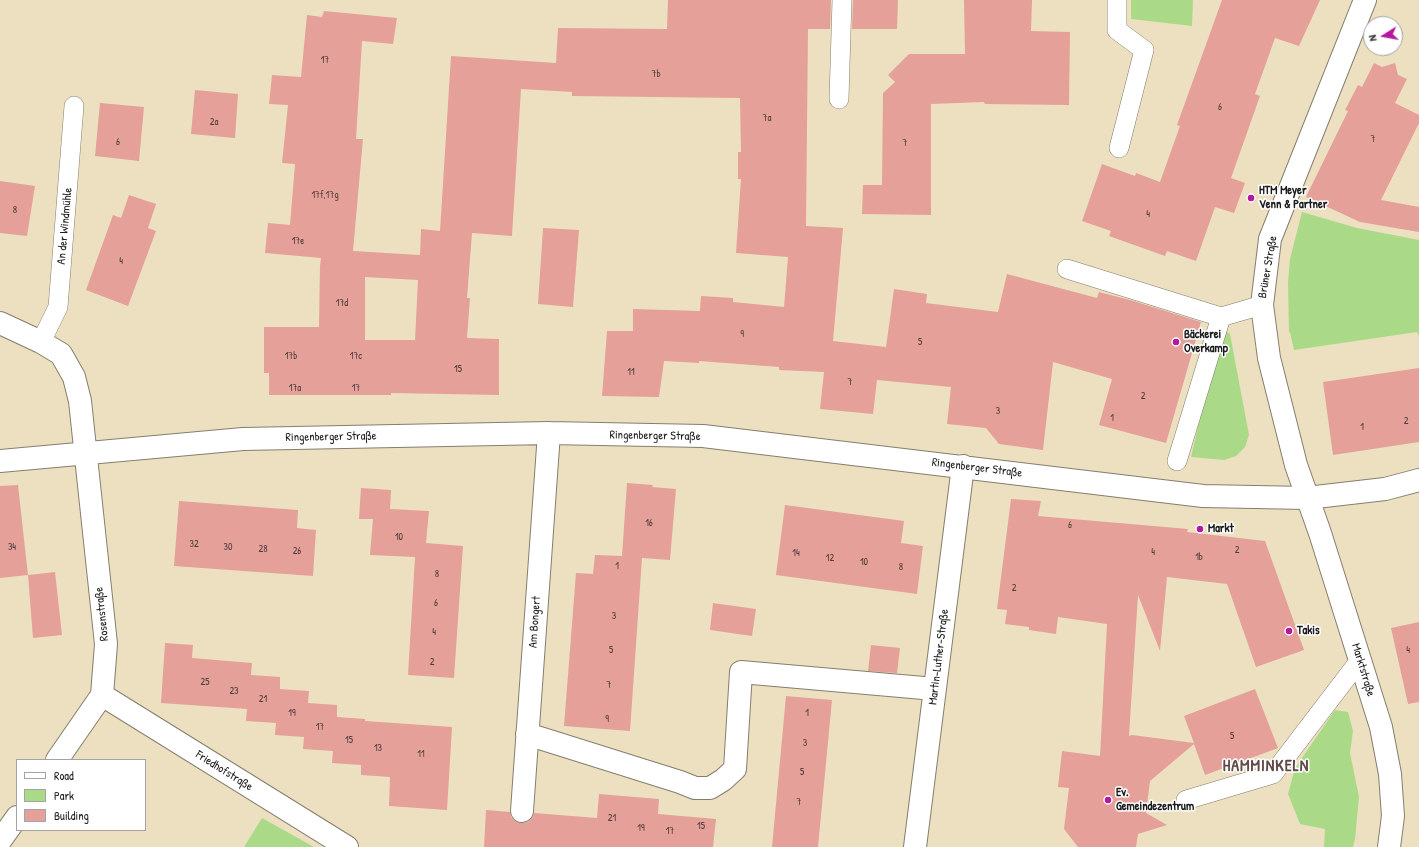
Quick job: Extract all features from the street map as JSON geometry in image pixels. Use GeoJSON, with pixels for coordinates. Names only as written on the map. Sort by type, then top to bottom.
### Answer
{"type":"FeatureCollection","features":[{"type":"Feature","properties":{"kind":"street","name":"Brüner Straße"},"geometry":{"type":"LineString","coordinates":[[1307,498],[1296,465],[1269,358],[1262,305],[1270,239],[1365,0]]}},
{"type":"Feature","properties":{"kind":"street"},"geometry":{"type":"LineString","coordinates":[[0,323],[41,342],[61,354],[74,377],[80,401],[86,453]]}},
{"type":"Feature","properties":{"kind":"street","name":"Ringenberger Straße"},"geometry":{"type":"LineString","coordinates":[[0,461],[243,439],[549,433],[702,436],[964,466],[1203,496],[1307,498],[1385,489],[1419,480]]}},
{"type":"Feature","properties":{"kind":"street","name":"Am Bongert"},"geometry":{"type":"LineString","coordinates":[[522,811],[549,433]]}},
{"type":"Feature","properties":{"kind":"street","name":"Rosenstraße"},"geometry":{"type":"LineString","coordinates":[[86,453],[106,644],[102,695]]}},
{"type":"Feature","properties":{"kind":"street","name":"Martin-Luther-Straße"},"geometry":{"type":"LineString","coordinates":[[915,847],[964,466]]}},
{"type":"Feature","properties":{"kind":"street","name":"Marktstraße"},"geometry":{"type":"LineString","coordinates":[[1307,498],[1320,534],[1381,727],[1390,774],[1393,816],[1389,847]]}},
{"type":"Feature","properties":{"kind":"street"},"geometry":{"type":"LineString","coordinates":[[527,734],[695,788],[710,788],[723,780],[735,769],[741,672],[935,689]]}},
{"type":"Feature","properties":{"kind":"street"},"geometry":{"type":"LineString","coordinates":[[58,759],[102,695]]}},
{"type":"Feature","properties":{"kind":"street","name":"Friedhofstraße"},"geometry":{"type":"LineString","coordinates":[[102,695],[347,847]]}},
{"type":"Feature","properties":{"kind":"street"},"geometry":{"type":"LineString","coordinates":[[0,841],[16,818]]}},
{"type":"Feature","properties":{"kind":"lane"},"geometry":{"type":"LineString","coordinates":[[839,99],[842,0]]}},
{"type":"Feature","properties":{"kind":"lane"},"geometry":{"type":"LineString","coordinates":[[1117,0],[1117,30],[1144,50],[1118,148]]}},
{"type":"Feature","properties":{"kind":"lane","name":"An der Windmühle"},"geometry":{"type":"LineString","coordinates":[[41,342],[58,307],[74,106]]}},
{"type":"Feature","properties":{"kind":"lane"},"geometry":{"type":"LineString","coordinates":[[1067,269],[1221,317],[1262,305]]}},
{"type":"Feature","properties":{"kind":"lane"},"geometry":{"type":"LineString","coordinates":[[1177,461],[1221,317]]}},
{"type":"Feature","properties":{"kind":"lane"},"geometry":{"type":"LineString","coordinates":[[1186,800],[1273,774],[1360,660]]}},
{"type":"Feature","properties":{"kind":"green space"},"geometry":{"type":"Polygon","coordinates":[[[1131,0],[1193,0],[1192,26],[1131,19],[1131,0]]]}},
{"type":"Feature","properties":{"kind":"green space"},"geometry":{"type":"Polygon","coordinates":[[[1302,212],[1357,228],[1419,240],[1419,336],[1417,332],[1294,350],[1289,332],[1288,283],[1290,259],[1302,212]]]}},
{"type":"Feature","properties":{"kind":"green space"},"geometry":{"type":"Polygon","coordinates":[[[1225,330],[1230,334],[1249,435],[1245,447],[1236,456],[1224,460],[1191,457],[1220,333],[1225,330]]]}},
{"type":"Feature","properties":{"kind":"green space"},"geometry":{"type":"Polygon","coordinates":[[[1335,710],[1348,712],[1353,731],[1350,753],[1359,797],[1353,847],[1324,847],[1325,829],[1300,824],[1288,794],[1295,768],[1335,710]]]}},
{"type":"Feature","properties":{"kind":"green space"},"geometry":{"type":"Polygon","coordinates":[[[262,818],[314,847],[244,847],[262,818]]]}},
{"type":"Feature","properties":{"kind":"building"},"geometry":{"type":"Polygon","coordinates":[[[668,0],[831,0],[830,29],[808,29],[806,226],[843,228],[833,341],[886,347],[894,289],[927,294],[926,303],[998,312],[1007,274],[1097,298],[1099,292],[1130,300],[1201,322],[1166,443],[1099,425],[1112,379],[1053,362],[1043,450],[999,444],[986,428],[947,424],[951,387],[877,380],[873,414],[820,409],[824,372],[779,370],[779,367],[699,361],[699,363],[664,361],[659,397],[602,396],[607,331],[633,331],[633,309],[700,311],[701,296],[733,298],[733,302],[784,307],[788,257],[736,253],[741,179],[738,179],[738,152],[741,152],[740,98],[572,96],[572,92],[521,89],[512,236],[472,233],[467,298],[470,298],[467,338],[499,339],[499,395],[391,393],[391,395],[269,395],[269,373],[264,373],[264,327],[319,327],[321,258],[265,253],[268,223],[290,225],[295,164],[282,163],[288,105],[269,104],[272,75],[301,77],[307,15],[322,17],[324,11],[397,18],[393,44],[362,41],[356,139],[363,139],[353,251],[420,255],[421,229],[440,231],[451,56],[556,63],[558,28],[667,29],[668,0]],[[365,277],[365,340],[415,340],[418,280],[365,277]]]}},
{"type":"Feature","properties":{"kind":"building"},"geometry":{"type":"Polygon","coordinates":[[[853,0],[898,0],[897,29],[852,29],[853,0]]]}},
{"type":"Feature","properties":{"kind":"building"},"geometry":{"type":"Polygon","coordinates":[[[964,0],[1032,0],[1031,31],[1070,32],[1069,105],[985,104],[984,102],[931,104],[931,215],[862,214],[863,185],[882,185],[883,93],[895,82],[888,75],[909,54],[965,54],[964,0]]]}},
{"type":"Feature","properties":{"kind":"building"},"geometry":{"type":"Polygon","coordinates":[[[1222,0],[1320,0],[1299,46],[1275,38],[1255,94],[1260,96],[1231,178],[1245,183],[1234,213],[1215,207],[1196,261],[1167,251],[1165,256],[1109,236],[1111,231],[1082,221],[1102,164],[1135,176],[1136,173],[1160,182],[1180,126],[1177,125],[1222,0]]]}},
{"type":"Feature","properties":{"kind":"building"},"geometry":{"type":"Polygon","coordinates":[[[1374,63],[1382,67],[1395,63],[1398,75],[1407,79],[1395,103],[1419,115],[1419,123],[1381,200],[1419,207],[1419,232],[1360,222],[1306,197],[1348,111],[1345,110],[1358,85],[1362,87],[1374,63]]]}},
{"type":"Feature","properties":{"kind":"building"},"geometry":{"type":"Polygon","coordinates":[[[195,90],[238,94],[235,138],[191,134],[195,90]]]}},
{"type":"Feature","properties":{"kind":"building"},"geometry":{"type":"Polygon","coordinates":[[[100,103],[144,107],[139,161],[95,156],[100,103]]]}},
{"type":"Feature","properties":{"kind":"building"},"geometry":{"type":"Polygon","coordinates":[[[0,181],[35,186],[27,236],[0,233],[0,181]]]}},
{"type":"Feature","properties":{"kind":"building"},"geometry":{"type":"Polygon","coordinates":[[[129,195],[156,204],[148,228],[156,231],[128,306],[86,290],[113,215],[121,218],[129,195]]]}},
{"type":"Feature","properties":{"kind":"building"},"geometry":{"type":"Polygon","coordinates":[[[543,228],[579,230],[573,307],[538,304],[543,228]]]}},
{"type":"Feature","properties":{"kind":"building"},"geometry":{"type":"Polygon","coordinates":[[[1419,368],[1419,442],[1333,455],[1323,382],[1419,368]]]}},
{"type":"Feature","properties":{"kind":"building"},"geometry":{"type":"Polygon","coordinates":[[[627,483],[676,489],[670,560],[642,558],[630,731],[564,726],[576,573],[593,574],[595,555],[622,556],[627,483]]]}},
{"type":"Feature","properties":{"kind":"building"},"geometry":{"type":"Polygon","coordinates":[[[18,485],[28,575],[0,578],[0,486],[18,485]]]}},
{"type":"Feature","properties":{"kind":"building"},"geometry":{"type":"Polygon","coordinates":[[[361,488],[391,490],[390,509],[429,511],[426,543],[463,546],[454,678],[408,675],[415,557],[370,555],[373,519],[359,519],[361,488]]]}},
{"type":"Feature","properties":{"kind":"building"},"geometry":{"type":"Polygon","coordinates":[[[1011,499],[1041,501],[1038,516],[1188,529],[1187,532],[1265,541],[1304,650],[1256,667],[1227,584],[1167,577],[1160,651],[1138,595],[1129,736],[1132,735],[1194,743],[1184,716],[1255,689],[1278,748],[1205,775],[1194,744],[1150,781],[1146,813],[1167,825],[1138,834],[1136,847],[1078,847],[1064,829],[1069,788],[1058,787],[1062,751],[1100,756],[1107,624],[1058,617],[1056,634],[1029,630],[1029,627],[1005,624],[1007,610],[997,609],[1011,499]]]}},
{"type":"Feature","properties":{"kind":"building"},"geometry":{"type":"Polygon","coordinates":[[[179,501],[298,510],[297,528],[316,530],[313,576],[174,566],[179,501]]]}},
{"type":"Feature","properties":{"kind":"building"},"geometry":{"type":"Polygon","coordinates":[[[785,505],[904,521],[901,543],[923,546],[917,594],[776,575],[785,505]]]}},
{"type":"Feature","properties":{"kind":"building"},"geometry":{"type":"Polygon","coordinates":[[[55,572],[62,635],[33,638],[28,575],[55,572]]]}},
{"type":"Feature","properties":{"kind":"building"},"geometry":{"type":"Polygon","coordinates":[[[713,603],[756,609],[752,636],[710,630],[713,603]]]}},
{"type":"Feature","properties":{"kind":"building"},"geometry":{"type":"Polygon","coordinates":[[[1419,622],[1419,702],[1408,704],[1391,628],[1419,622]]]}},
{"type":"Feature","properties":{"kind":"building"},"geometry":{"type":"Polygon","coordinates":[[[165,643],[193,645],[192,658],[252,663],[251,675],[280,677],[280,689],[309,691],[308,703],[337,705],[337,717],[365,719],[365,721],[452,727],[447,810],[389,806],[390,777],[361,775],[361,765],[332,763],[333,751],[303,749],[304,737],[275,735],[276,723],[246,721],[247,709],[161,703],[165,643]]]}},
{"type":"Feature","properties":{"kind":"building"},"geometry":{"type":"Polygon","coordinates":[[[871,645],[900,648],[897,673],[868,671],[871,645]]]}},
{"type":"Feature","properties":{"kind":"building"},"geometry":{"type":"Polygon","coordinates":[[[786,696],[832,700],[818,847],[772,847],[786,696]]]}},
{"type":"Feature","properties":{"kind":"building"},"geometry":{"type":"Polygon","coordinates":[[[599,794],[659,799],[658,814],[716,819],[713,847],[484,847],[486,810],[510,812],[511,817],[515,821],[521,823],[528,822],[534,813],[597,818],[599,794]]]}},
{"type":"Feature","properties":{"kind":"place","name":"HTM Meyer Venn & Partner"},"geometry":{"type":"Point","coordinates":[1251,198]}},
{"type":"Feature","properties":{"kind":"place","name":"Bäckerei Overkamp"},"geometry":{"type":"Point","coordinates":[1176,342]}},
{"type":"Feature","properties":{"kind":"place","name":"Markt"},"geometry":{"type":"Point","coordinates":[1200,529]}},
{"type":"Feature","properties":{"kind":"place","name":"Takis"},"geometry":{"type":"Point","coordinates":[1289,631]}},
{"type":"Feature","properties":{"kind":"place","name":"Ev. Gemeindezentrum"},"geometry":{"type":"Point","coordinates":[1108,800]}},
{"type":"Feature","properties":{"kind":"district","name":"HAMMINKELN"},"geometry":{"type":"Point","coordinates":[1266,767]}}]}
